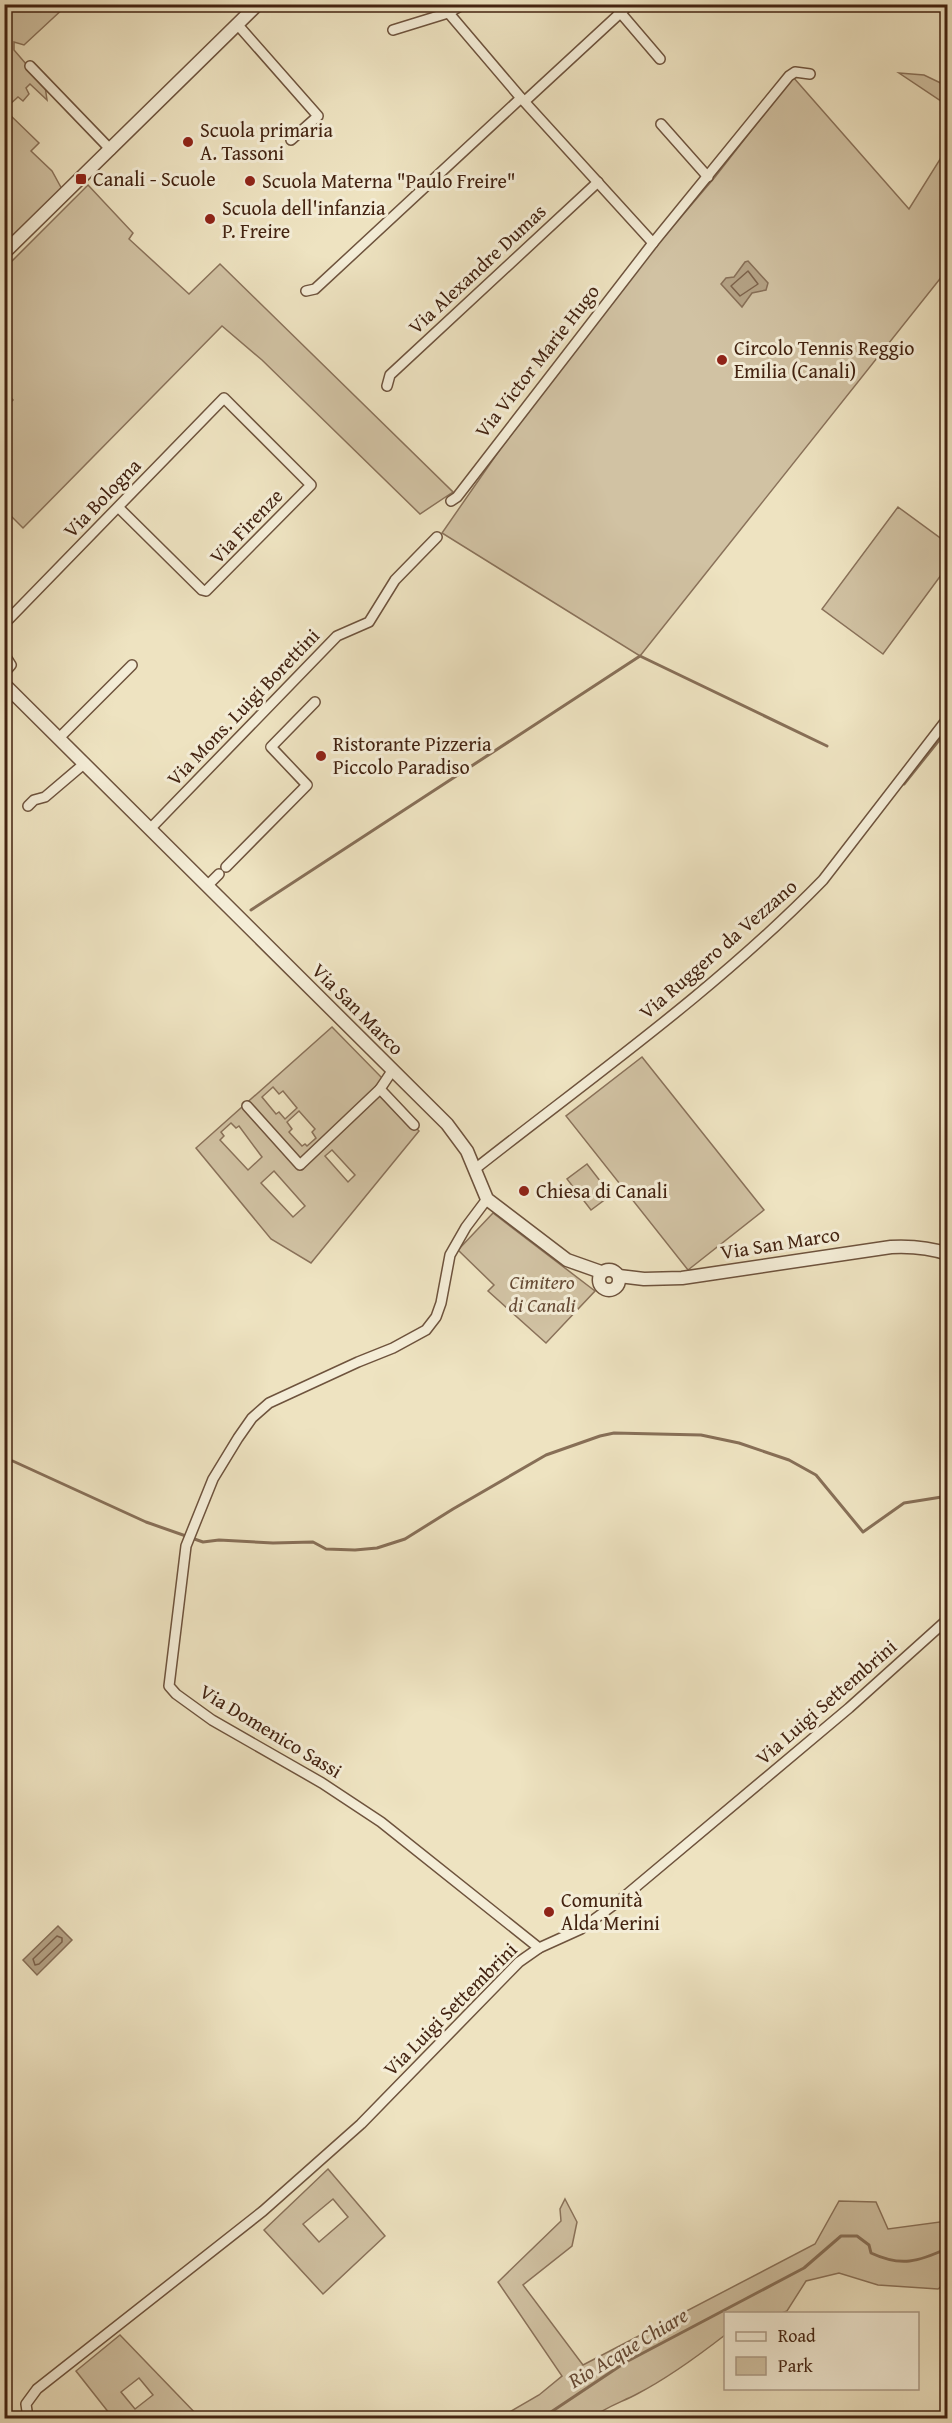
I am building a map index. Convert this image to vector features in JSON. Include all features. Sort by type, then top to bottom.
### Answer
[{"type":"street","points":[[441,4],[523,100],[653,243]]},
{"type":"street","points":[[393,30],[448,13],[465,4]]},
{"type":"street","points":[[612,4],[660,59]]},
{"type":"street","points":[[306,291],[315,289],[630,4]]},
{"type":"street","points":[[4,253],[111,150],[237,24],[251,7]]},
{"type":"street","points":[[237,24],[318,116],[291,140]]},
{"type":"street","points":[[30,66],[111,150]]},
{"type":"street","name":"Via Victor Marie Hugo","points":[[451,501],[457,497],[653,243],[792,73],[810,74]]},
{"type":"street","points":[[661,124],[708,177]]},
{"type":"street","name":"Via Alexandre Dumas","points":[[387,386],[390,375],[598,182]]},
{"type":"street","name":"Via Bologna","points":[[4,624],[224,398]]},
{"type":"street","name":"Via Firenze","points":[[118,507],[202,590],[206,591],[296,501],[311,485],[224,398]]},
{"type":"street","name":"Via Mons. Luigi Borettini","points":[[150,829],[337,636],[369,622],[395,580],[437,537]]},
{"type":"street","points":[[4,654],[11,665],[4,673]]},
{"type":"street","points":[[59,738],[132,664]]},
{"type":"street","name":"Via San Marco","points":[[4,684],[457,1134],[487,1199]]},
{"type":"street","points":[[226,867],[307,785],[271,747],[315,702]]},
{"type":"street","name":"Via Ruggero da Vezzano","points":[[475,1169],[659,1025],[746,952],[805,898],[823,880],[948,718]]},
{"type":"street","points":[[28,806],[34,800],[45,797],[85,763]]},
{"type":"street","points":[[207,886],[219,874]]},
{"type":"street","points":[[247,1106],[300,1165],[380,1089],[392,1071]]},
{"type":"street","points":[[380,1089],[414,1125]]},
{"type":"street","points":[[487,1199],[581,1273],[600,1278]]},
{"type":"street","name":"Via Domenico Sassi","points":[[487,1199],[466,1227],[450,1255],[441,1303],[436,1317],[426,1330],[393,1348],[269,1403],[252,1418],[238,1438],[213,1479],[186,1546],[169,1686],[176,1694],[212,1720],[341,1794],[381,1822],[539,1948]]},
{"type":"street","name":"Via San Marco","points":[[618,1281],[682,1278],[891,1247],[912,1246],[948,1254]]},
{"type":"street","name":"Via San Marco","points":[[611,1269],[618,1281],[613,1289],[606,1290],[600,1278],[611,1269]]},
{"type":"street","name":"Via Luigi Settembrini","points":[[28,2418],[26,2404],[37,2389],[263,2211],[361,2124],[511,1970],[539,1948],[581,1929],[619,1901],[849,1708],[948,1619]]},
{"type":"green space","points":[[5,5],[66,6],[24,45],[14,42],[14,50],[45,86],[47,100],[30,84],[26,88],[29,94],[23,101],[18,97],[8,106],[9,114],[39,143],[31,151],[52,171],[63,191],[5,245],[6,229],[4,227]]},
{"type":"green space","points":[[899,73],[924,75],[947,86],[947,105]]},
{"type":"green space","name":"Circolo Tennis Reggio Emilia (Canali)","points":[[793,77],[909,209],[947,148],[947,270],[640,656],[442,533],[501,448],[635,271],[715,177]]},
{"type":"green space","points":[[88,185],[133,233],[129,239],[189,294],[220,264],[453,492],[420,514],[262,360],[222,326],[23,528],[5,510],[5,408],[13,400],[5,391],[5,268]]},
{"type":"green space","points":[[898,507],[947,543],[947,567],[883,654],[822,609]]},
{"type":"green space","points":[[332,1027],[385,1081],[380,1089],[419,1131],[311,1263],[271,1239],[196,1148]],"holes":[[[273,1087],[279,1094],[283,1091],[297,1108],[285,1119],[279,1112],[276,1114],[262,1097]],[[299,1111],[315,1129],[312,1132],[316,1138],[307,1146],[305,1144],[302,1146],[289,1132],[292,1129],[287,1122]],[[231,1123],[236,1128],[239,1126],[262,1157],[248,1170],[220,1140],[224,1136],[221,1132]],[[332,1150],[355,1175],[348,1182],[325,1156]],[[274,1171],[305,1206],[293,1217],[261,1183]]]},
{"type":"green space","points":[[642,1057],[764,1210],[688,1270],[566,1116]]},
{"type":"green space","points":[[587,1164],[611,1195],[591,1210],[567,1179]]},
{"type":"green space","name":"Cimitero di Canali","points":[[493,1213],[595,1291],[546,1343],[488,1291],[494,1285],[458,1250]]},
{"type":"green space","points":[[328,2169],[385,2236],[323,2294],[264,2230]],"holes":[[[333,2199],[348,2217],[319,2242],[303,2224]]]},
{"type":"green space","points":[[565,2199],[577,2222],[572,2246],[523,2285],[583,2365],[815,2244],[839,2201],[876,2202],[888,2229],[947,2221],[947,2282],[938,2289],[878,2285],[839,2273],[806,2281],[784,2312],[724,2312],[724,2336],[660,2381],[592,2418],[499,2418],[539,2395],[562,2376],[498,2282],[561,2221],[560,2209]]},
{"type":"green space","points":[[120,2335],[200,2418],[113,2418],[76,2371]],"holes":[[[139,2378],[153,2395],[135,2409],[121,2392]]]},
{"type":"water","points":[[748,261],[768,283],[766,290],[752,293],[742,307],[721,284],[726,278],[734,277]]},
{"type":"water","points":[[58,1926],[72,1940],[37,1975],[23,1960]]},
{"type":"waterway","points":[[251,910],[640,656],[827,746]]},
{"type":"waterway","points":[[904,784],[948,729]]},
{"type":"waterway","points":[[4,1457],[146,1522],[203,1542],[219,1540],[273,1543],[313,1542],[326,1549],[377,1548],[405,1539],[546,1455],[614,1433],[701,1435],[739,1443],[789,1460],[816,1475],[863,1532],[904,1503],[948,1496]]},
{"type":"waterway","name":"Rio Acque Chiare","points":[[542,2418],[626,2362],[804,2268],[841,2236],[857,2236],[869,2245],[871,2253],[891,2260],[909,2261],[928,2257],[948,2248]]},
{"type":"place","name":"Scuola primaria A. Tassoni","points":[[188,142]]},
{"type":"place","name":"Canali - Scuole","points":[[81,179]]},
{"type":"place","name":"Scuola Materna \"Paulo Freire\"","points":[[250,181]]},
{"type":"place","name":"Scuola dell'infanzia P. Freire","points":[[210,219]]},
{"type":"place","name":"Circolo Tennis Reggio Emilia (Canali)","points":[[722,360]]},
{"type":"place","name":"Ristorante Pizzeria Piccolo Paradiso","points":[[321,756]]},
{"type":"place","name":"Chiesa di Canali","points":[[524,1191]]},
{"type":"place","name":"Comunità Alda Merini","points":[[549,1912]]}]
